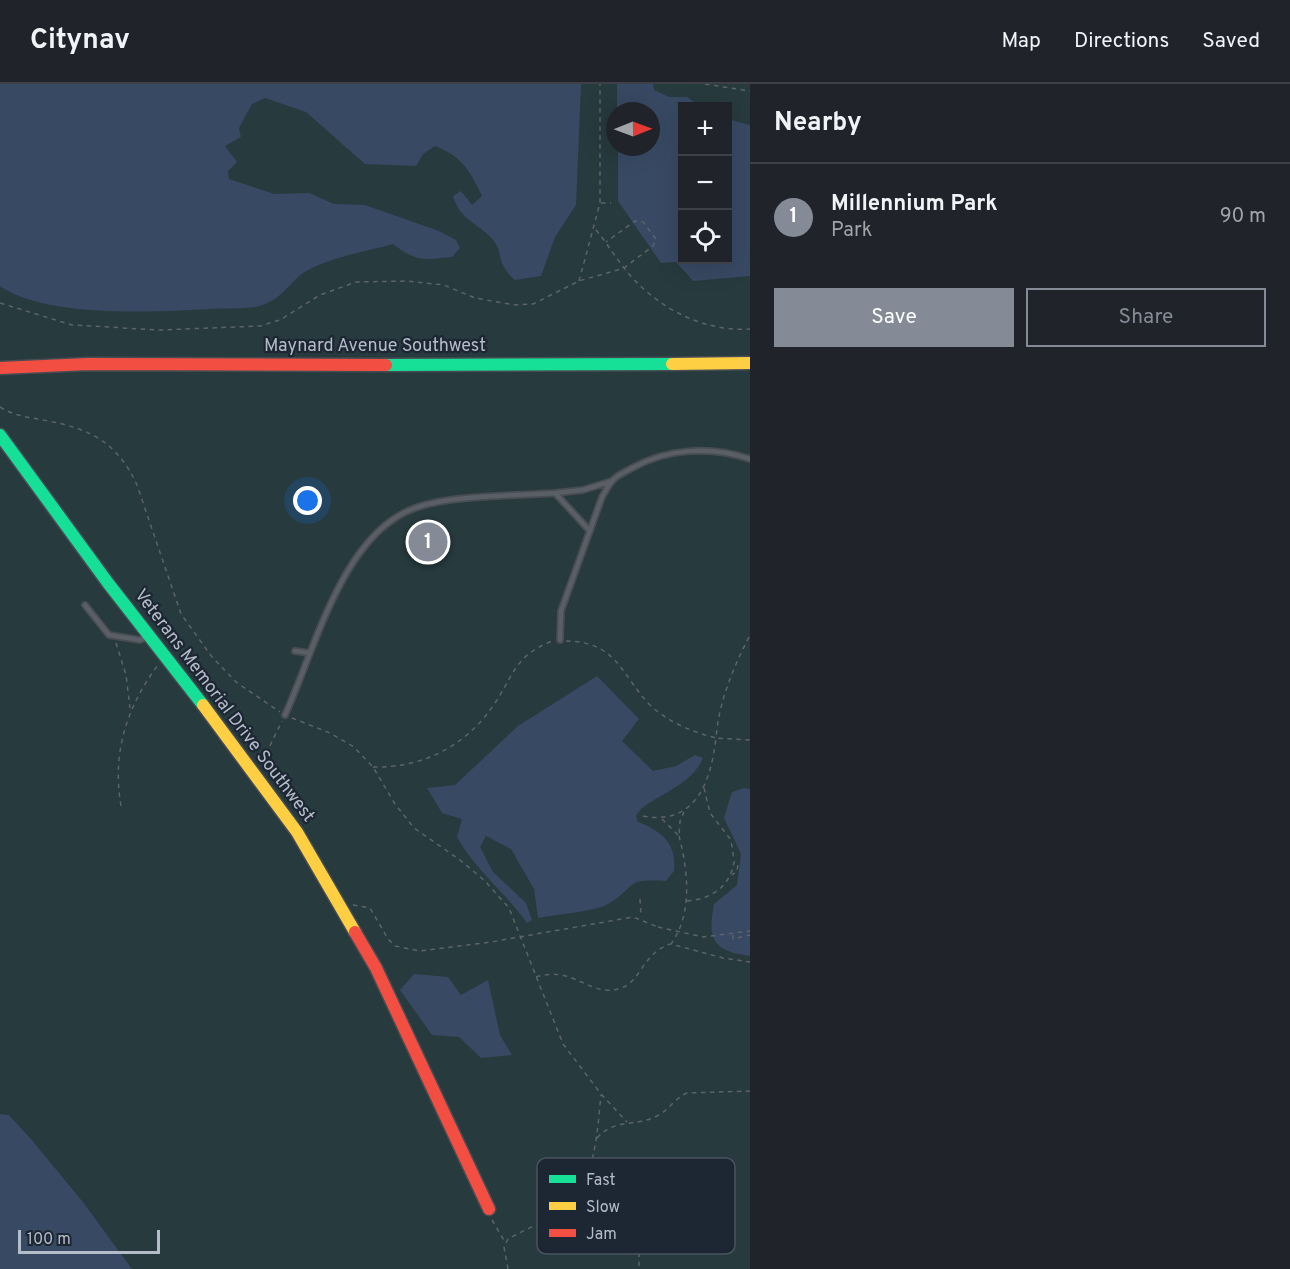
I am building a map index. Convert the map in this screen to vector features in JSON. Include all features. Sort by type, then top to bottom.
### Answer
[{"type":"street","name":"Maynard Avenue Southwest","points":[[0,368],[88,363],[459,365],[750,363]]},
{"type":"street","name":"Veterans Memorial Drive Southwest","points":[[0,435],[95,566],[255,771],[297,832],[376,968],[489,1209]]},
{"type":"lane","points":[[285,715],[310,653],[353,560],[369,537],[394,518],[428,505],[583,490],[612,481],[640,464],[666,455],[692,450],[720,451],[750,459]]},
{"type":"lane","points":[[560,640],[561,610],[590,531],[612,481]]},
{"type":"lane","points":[[555,493],[590,531]]},
{"type":"lane","points":[[85,605],[109,635],[140,640],[151,635]]},
{"type":"lane","points":[[295,651],[310,653]]},
{"type":"path","points":[[579,281],[595,229],[600,203],[600,84]]},
{"type":"path","points":[[705,84],[750,91]]},
{"type":"path","points":[[600,203],[611,202]]},
{"type":"path","points":[[0,303],[72,326],[160,330],[260,326],[280,320],[320,295],[356,282],[407,281],[444,285],[475,298],[516,305],[533,304],[579,281],[624,268],[653,246],[656,238],[643,222],[634,221],[606,242]]},
{"type":"path","points":[[595,229],[624,268],[662,303],[702,324],[750,329]]},
{"type":"path","points":[[0,407],[17,417],[50,421],[82,430],[111,445],[130,470],[137,485],[182,614],[212,657],[236,682],[285,715],[342,739],[373,767],[395,804],[414,828],[485,881],[509,908],[563,1044],[601,1094],[627,1122]]},
{"type":"path","points":[[671,944],[686,901],[687,877],[679,836],[680,821],[685,809],[704,788],[713,761],[718,716],[728,681],[750,635]]},
{"type":"path","points":[[114,637],[126,675],[130,709],[119,765],[118,784],[122,806]]},
{"type":"path","points":[[373,767],[413,763],[447,751],[480,725],[499,698],[509,675],[529,652],[560,640],[578,641],[597,646],[609,653],[652,706],[676,724],[716,738],[750,740]]},
{"type":"path","points":[[130,709],[166,655]]},
{"type":"path","points":[[255,771],[264,759],[285,715]]},
{"type":"path","points":[[686,901],[716,893],[732,875],[734,862],[731,840],[710,813],[704,788]]},
{"type":"path","points":[[643,816],[662,818],[685,809]]},
{"type":"path","points":[[662,818],[679,836]]},
{"type":"path","points":[[640,899],[641,918]]},
{"type":"path","points":[[340,905],[370,908],[388,939],[395,946],[409,950],[451,948],[630,917],[641,918],[658,927],[704,937],[750,931]]},
{"type":"path","points":[[733,935],[733,939],[750,935]]},
{"type":"path","points":[[536,977],[557,973],[570,975],[599,989],[615,990],[633,980],[653,952],[671,944],[723,958],[750,962]]},
{"type":"path","points":[[596,1138],[609,1127],[657,1116],[678,1097],[687,1093],[750,1091]]},
{"type":"path","points":[[590,1158],[596,1138],[601,1094]]},
{"type":"path","points":[[489,1209],[496,1229],[505,1243],[508,1269]]},
{"type":"path","points":[[505,1243],[537,1224]]},
{"type":"green space","points":[[0,84],[750,84],[750,1269],[132,1269],[83,1202],[9,1115],[0,1114]]},
{"type":"water","points":[[0,84],[581,84],[576,205],[555,237],[541,276],[515,280],[502,263],[493,240],[465,216],[456,204],[453,196],[461,191],[472,205],[482,196],[469,172],[459,160],[435,146],[423,154],[416,166],[365,164],[306,112],[265,98],[252,104],[239,128],[241,137],[225,146],[237,162],[228,171],[229,179],[274,194],[309,193],[334,204],[365,205],[439,231],[456,240],[460,248],[452,257],[427,259],[414,257],[393,244],[340,258],[303,273],[273,300],[255,307],[101,311],[44,304],[0,286]]},
{"type":"water","points":[[617,84],[653,84],[654,90],[669,97],[687,97],[694,102],[678,102],[678,264],[732,264],[732,120],[750,125],[750,276],[693,281],[676,262],[661,263],[618,201],[618,156],[660,156],[660,102],[617,102]]},
{"type":"water","points":[[597,676],[639,719],[622,741],[653,771],[676,766],[695,755],[703,758],[688,778],[648,803],[636,816],[638,822],[661,834],[666,840],[673,853],[674,871],[666,881],[637,882],[608,904],[585,911],[538,918],[534,889],[511,849],[486,836],[480,847],[493,872],[526,903],[532,920],[527,923],[464,849],[457,837],[462,819],[442,813],[427,788],[455,785],[518,726]]},
{"type":"water","points":[[744,788],[750,789],[750,956],[721,947],[716,942],[711,927],[714,904],[737,885],[741,854],[724,818],[732,792]]},
{"type":"water","points":[[414,974],[448,977],[461,995],[488,980],[500,1035],[512,1055],[481,1058],[459,1037],[432,1035],[400,990]]},
{"type":"water","points":[[0,1114],[9,1115],[31,1139],[83,1202],[132,1269],[0,1269]]},
{"type":"traffic: fast","points":[[386,365],[672,364]]},
{"type":"traffic: fast","points":[[0,435],[108,583],[203,705]]},
{"type":"traffic: slow","points":[[672,364],[750,363]]},
{"type":"traffic: slow","points":[[203,705],[297,832],[355,932]]},
{"type":"traffic: jam","points":[[0,368],[88,364],[386,365]]},
{"type":"traffic: jam","points":[[355,932],[376,968],[489,1209]]},
{"type":"place","name":"Millennium Park","points":[[428,542]]}]
